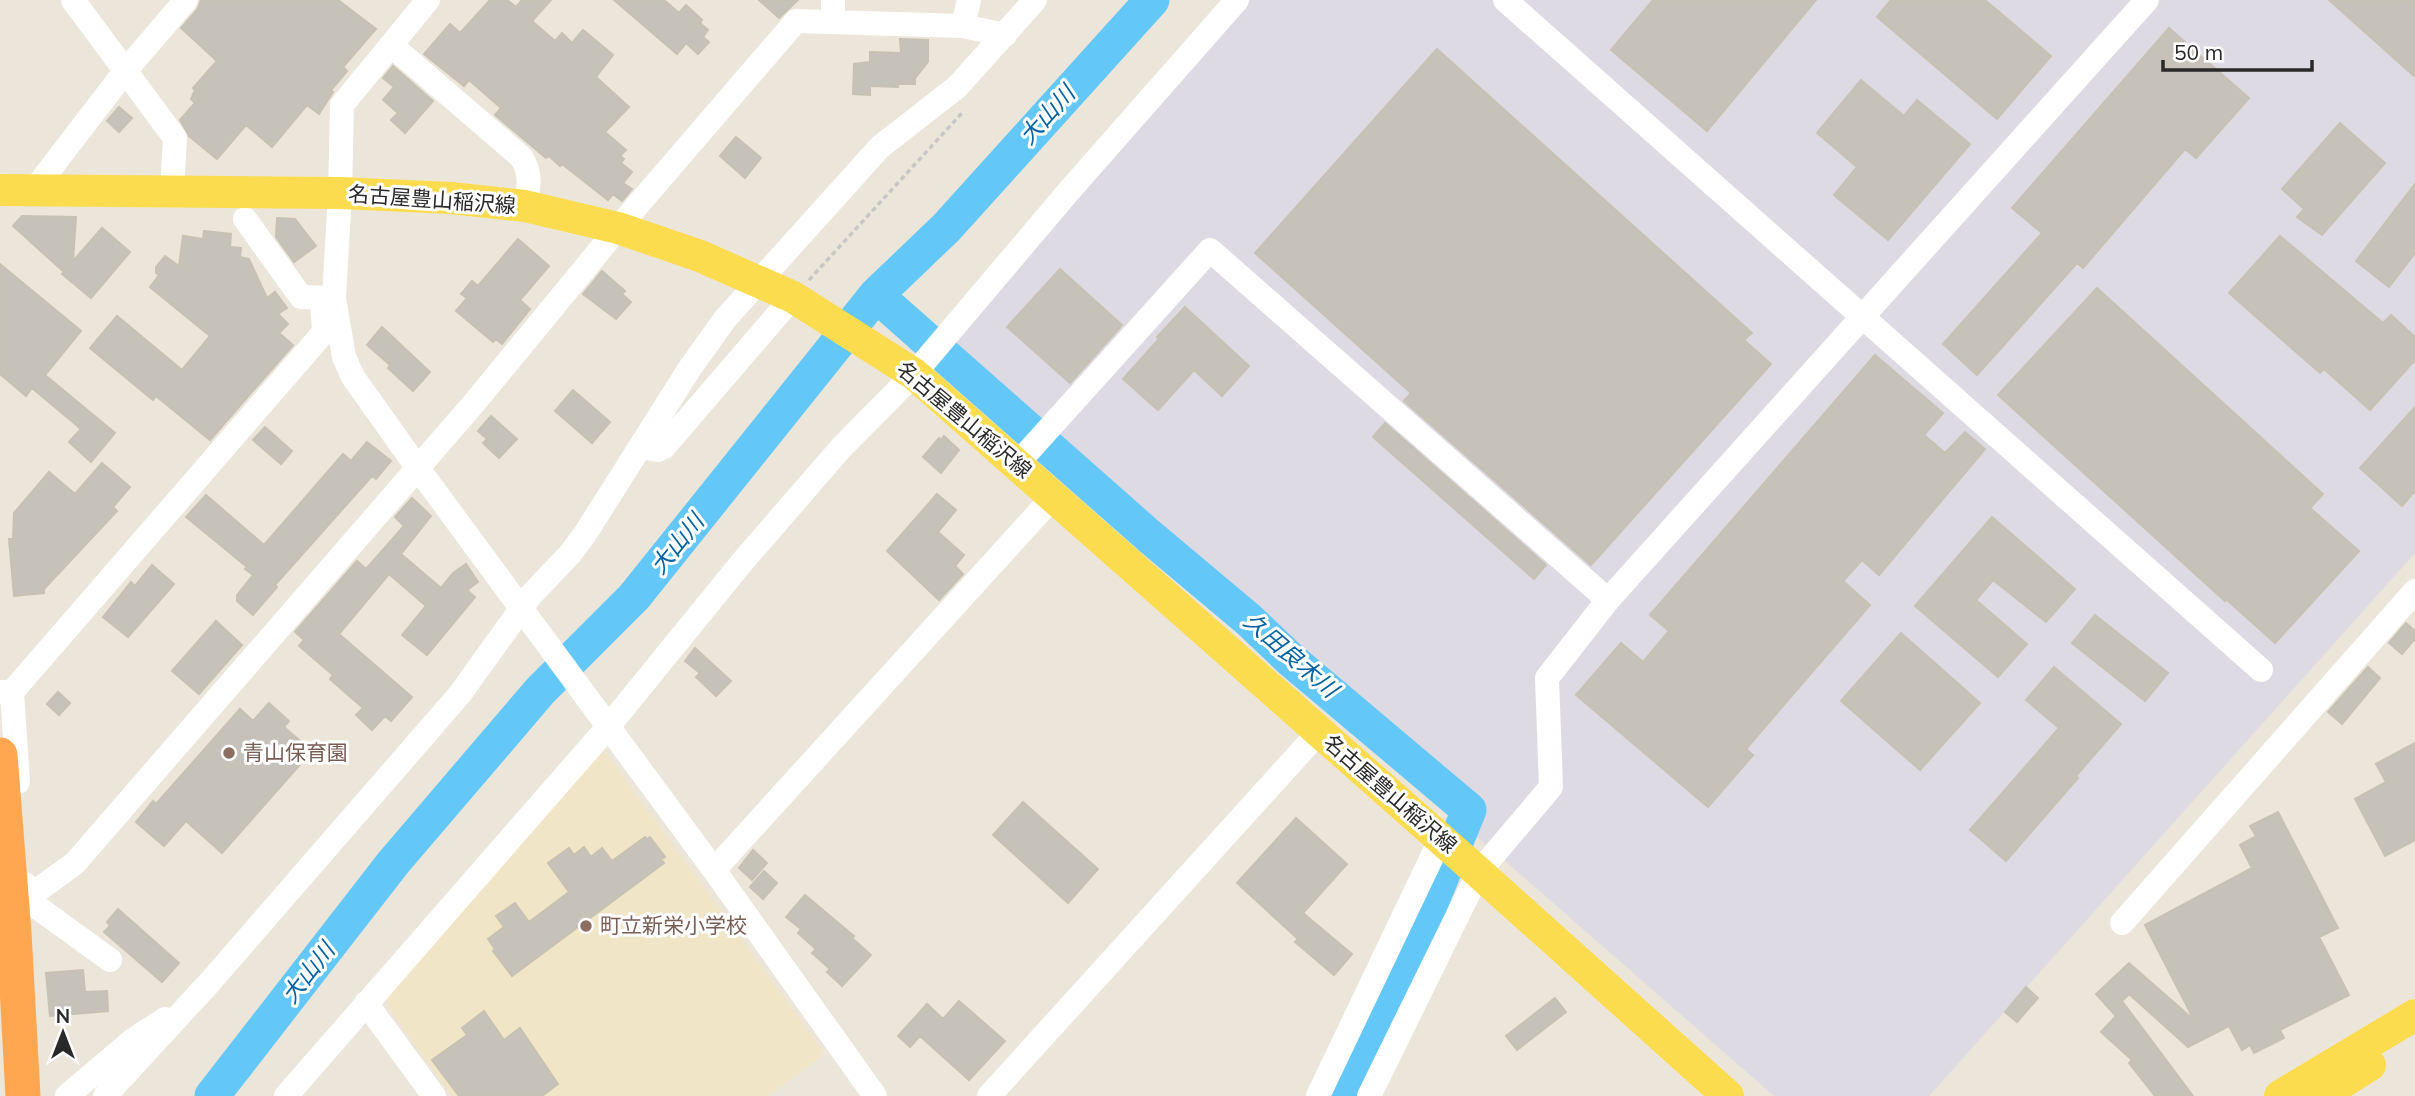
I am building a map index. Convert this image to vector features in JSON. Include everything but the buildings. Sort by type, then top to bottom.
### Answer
[{"type":"highway","points":[[0,755],[23,1096]]},
{"type":"highway","points":[[13,890],[15,1096]]},
{"type":"main road","name":"名古屋豊山稲沢線","points":[[0,190],[341,193],[451,198],[525,206],[618,228],[700,256],[796,299],[911,363],[1021,459],[1054,496],[1728,1096]]},
{"type":"main road","points":[[2280,1096],[2415,1015]]},
{"type":"main road","points":[[2321,1096],[2415,1036]]},
{"type":"street","points":[[74,0],[175,138],[172,191]]},
{"type":"street","points":[[34,190],[126,70],[186,0]]},
{"type":"street","points":[[13,890],[6,692],[324,332],[341,193],[342,105],[428,0]]},
{"type":"street","points":[[963,26],[969,0]]},
{"type":"street","points":[[105,1096],[193,1001],[460,694],[578,544],[697,358],[725,319],[880,147],[957,87],[1035,0]]},
{"type":"street","points":[[286,1096],[608,726],[911,363],[947,335],[1237,0]]},
{"type":"street","points":[[1505,0],[2262,670]]},
{"type":"street","points":[[1369,1096],[1478,871],[1552,787],[1547,678],[1608,600],[2147,0]]},
{"type":"street","points":[[13,890],[75,863],[475,402],[618,228],[796,21],[833,11],[963,26],[1005,35]]},
{"type":"street","points":[[391,45],[521,157],[526,165],[529,184],[525,206]]},
{"type":"street","points":[[245,219],[301,297],[328,298]]},
{"type":"street","points":[[1021,459],[1210,250],[1608,600]]},
{"type":"street","points":[[328,298],[353,377],[714,870],[875,1096]]},
{"type":"street","points":[[643,442],[647,448],[653,450],[664,447],[796,299]]},
{"type":"street","points":[[714,870],[1054,496]]},
{"type":"street","points":[[2122,923],[2415,591]]},
{"type":"street","points":[[989,1096],[1319,732]]},
{"type":"street","points":[[1318,1096],[1441,839]]},
{"type":"street","points":[[13,890],[110,960]]},
{"type":"street","points":[[67,1096],[133,1040],[193,1001]]},
{"type":"street","points":[[366,1003],[434,1096]]},
{"type":"path","points":[[796,299],[967,107]]},
{"type":"shaded area","points":[[1246,0],[2415,0],[2415,553],[1929,1096],[1774,1096],[932,360]]},
{"type":"shaded area","name":"町立新栄小学校","points":[[600,745],[822,1050],[821,1057],[768,1096],[452,1096],[392,1013],[384,991]]},
{"type":"waterway","name":"大山川","points":[[212,1096],[393,863],[540,691],[634,597],[876,295],[946,228],[1152,0]]},
{"type":"waterway","name":"久田良木川","points":[[876,295],[1149,536],[1249,620],[1290,659],[1469,810],[1429,908],[1341,1096]]},
{"type":"place","name":"青山保育園","points":[[229,753]]},
{"type":"place","name":"町立新栄小学校","points":[[586,926]]}]
